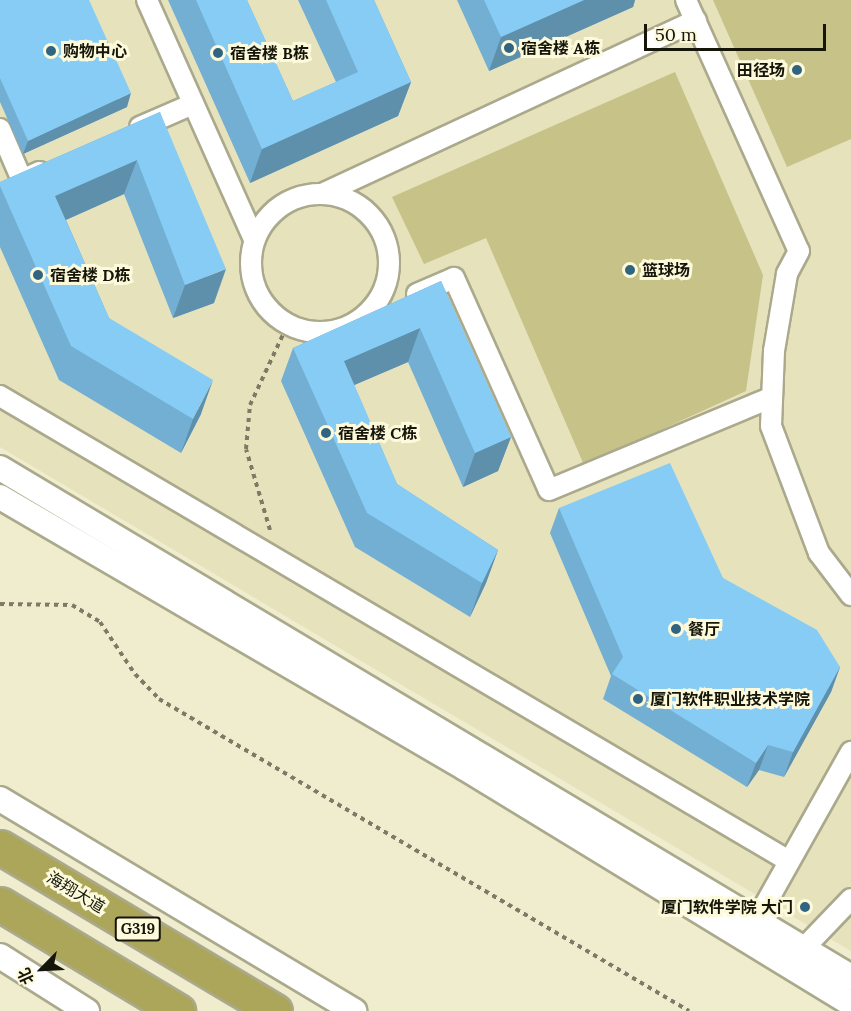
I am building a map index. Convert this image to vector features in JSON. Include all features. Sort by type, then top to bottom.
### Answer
[{"type":"highway","name":"海翔大道","points":[[0,847],[275,1011]]},
{"type":"highway","points":[[0,904],[178,1011]]},
{"type":"street","points":[[147,0],[255,239]]},
{"type":"street","points":[[686,0],[799,251],[787,274],[770,398],[771,426],[819,553],[851,595]]},
{"type":"street","points":[[324,193],[696,20]]},
{"type":"street","points":[[118,137],[193,104]]},
{"type":"street","points":[[0,129],[22,180],[54,165]]},
{"type":"street","points":[[366,316],[381,297],[389,275],[389,251],[381,228],[366,210],[345,198],[324,193],[302,195],[281,204],[265,219],[255,239],[250,261],[254,283],[263,303],[288,324],[323,333],[346,328],[366,316],[454,278],[549,490],[770,398]]},
{"type":"street","points":[[0,396],[787,860]]},
{"type":"street","points":[[0,468],[851,977]]},
{"type":"street","points":[[0,497],[465,768],[851,1004]]},
{"type":"street","points":[[756,921],[787,860],[851,752]]},
{"type":"street","points":[[0,799],[354,1011]]},
{"type":"street","points":[[804,948],[851,899]]},
{"type":"street","points":[[0,956],[87,1011]]},
{"type":"path","points":[[275,558],[246,449],[250,405],[288,324]]},
{"type":"path","points":[[0,604],[72,605],[100,622],[135,674],[159,699],[689,1011]]},
{"type":"shaded area","name":"厦门软件职业技术学院","points":[[0,0],[851,0],[851,951],[0,447]]},
{"type":"shaded area","name":"田径场","points":[[713,0],[851,0],[851,139],[787,167]]},
{"type":"shaded area","name":"篮球场","points":[[675,72],[763,275],[746,391],[584,465],[486,238],[424,264],[392,197]]},
{"type":"building","name":"购物中心","points":[[0,0],[89,0],[131,93],[28,141],[0,78]]},
{"type":"building","points":[[196,0],[247,0],[293,101],[358,72],[326,0],[374,0],[411,82],[262,149]]},
{"type":"building","points":[[484,0],[584,0],[501,37]]},
{"type":"building","points":[[160,112],[226,269],[185,285],[137,160],[55,196],[109,318],[213,380],[193,419],[71,346],[0,186],[0,182]]},
{"type":"building","points":[[441,281],[511,437],[475,453],[420,328],[344,361],[397,484],[498,550],[482,583],[367,513],[293,348]]},
{"type":"building","name":"餐厅","points":[[670,463],[723,578],[817,630],[840,667],[793,752],[768,745],[756,763],[612,674],[623,657],[559,508]]},
{"type":"place","name":"宿舍楼 A栋","points":[[509,48]]},
{"type":"place","name":"购物中心","points":[[51,51]]},
{"type":"place","name":"宿舍楼 B栋","points":[[218,53]]},
{"type":"place","name":"田径场","points":[[797,70]]},
{"type":"place","name":"篮球场","points":[[630,270]]},
{"type":"place","name":"宿舍楼 D栋","points":[[38,275]]},
{"type":"place","name":"宿舍楼 C栋","points":[[326,433]]},
{"type":"place","name":"餐厅","points":[[676,629]]},
{"type":"place","name":"厦门软件职业技术学院","points":[[638,699]]},
{"type":"place","name":"厦门软件学院 大门","points":[[805,907]]}]
